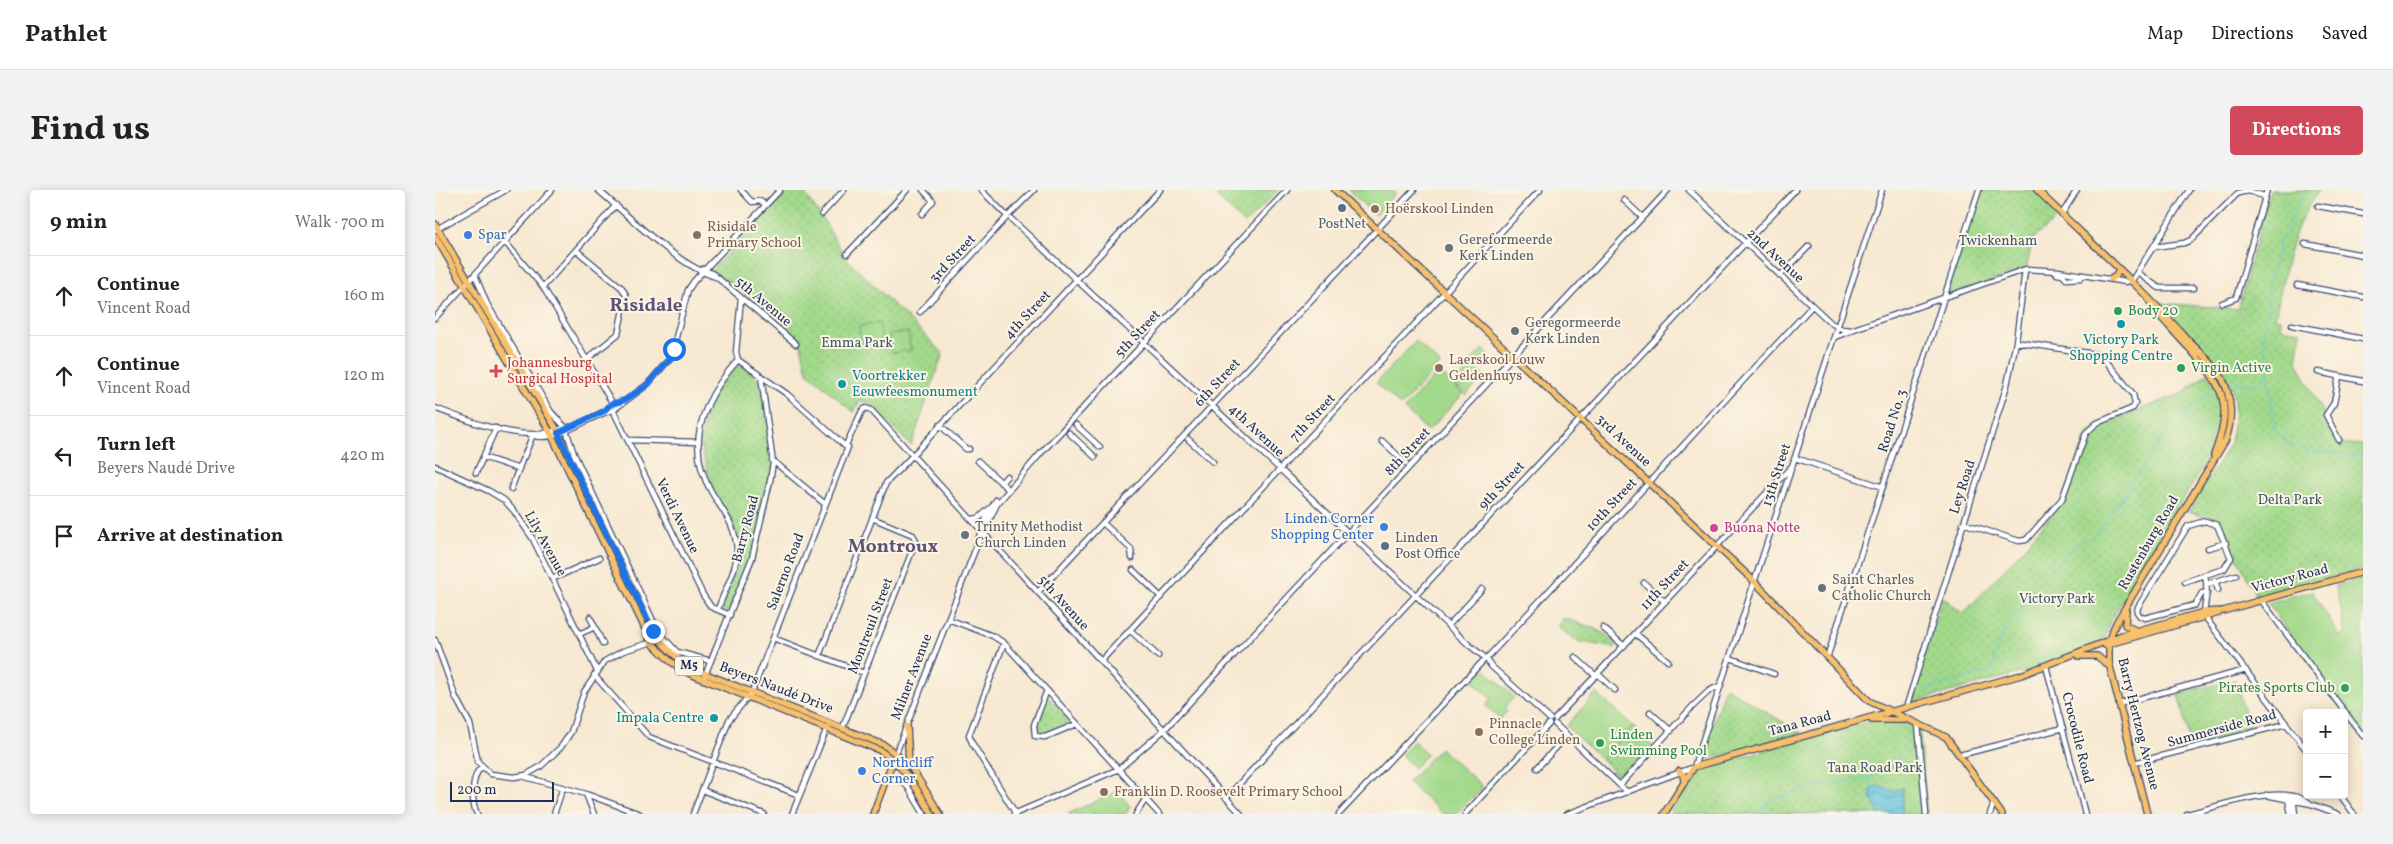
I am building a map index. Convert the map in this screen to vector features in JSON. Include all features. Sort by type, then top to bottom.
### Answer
[{"type":"main road","name":"3rd Avenue","points":[[1335,190],[1755,582],[1869,701],[1918,725],[1944,735],[2002,814]]},
{"type":"main road","name":"Rustenburg Road","points":[[2037,190],[2147,298],[2154,310],[2220,381],[2224,392],[2224,429],[2213,459],[2128,604],[2109,642]]},
{"type":"main road","name":"Beyers Naudé Drive","points":[[436,227],[551,434],[652,643],[677,666],[828,725],[872,746],[894,760],[903,769],[932,814]]},
{"type":"main road","name":"Beyers Naudé Drive","points":[[435,236],[558,432],[659,640],[678,659],[705,677]]},
{"type":"main road","points":[[2111,279],[2116,276],[2119,270]]},
{"type":"main road","name":"Victory Road","points":[[2109,642],[2141,630],[2221,612],[2363,572]]},
{"type":"main road","points":[[2128,604],[2124,618],[2125,625],[2132,630],[2141,630]]},
{"type":"main road","points":[[2109,642],[2207,615]]},
{"type":"main road","name":"Tana Road","points":[[2045,667],[2109,642]]},
{"type":"main road","name":"Tana Road","points":[[1694,767],[2045,667],[2079,656],[2109,642]]},
{"type":"main road","name":"Barry Hertzog Avenue","points":[[2109,642],[2109,667],[2147,814]]},
{"type":"main road","points":[[2079,656],[2097,656],[2109,667]]},
{"type":"main road","points":[[1869,701],[1871,709],[1866,719],[1907,719]]},
{"type":"main road","points":[[1906,708],[1903,713],[1907,719]]},
{"type":"main road","name":"Beyers Naudé Drive","points":[[828,725],[843,727],[878,741],[896,753],[909,764],[940,814]]},
{"type":"main road","points":[[907,726],[909,764]]},
{"type":"main road","name":"Milner Avenue","points":[[873,814],[896,753]]},
{"type":"main road","points":[[1664,814],[1694,767]]},
{"type":"main road","points":[[890,771],[903,769]]},
{"type":"main road","points":[[1679,771],[1683,775],[1684,781]]},
{"type":"street","points":[[436,227],[505,190]]},
{"type":"street","points":[[435,318],[552,190]]},
{"type":"street","points":[[598,190],[679,257],[703,271]]},
{"type":"street","points":[[741,190],[753,202],[760,201],[766,205]]},
{"type":"street","points":[[435,408],[473,422],[542,437],[567,428],[625,400],[652,382],[671,357],[688,290],[703,271],[780,190]]},
{"type":"street","points":[[822,214],[844,190]]},
{"type":"street","points":[[847,254],[907,190]]},
{"type":"street","points":[[922,214],[933,201],[923,190]]},
{"type":"street","name":"4th Avenue","points":[[981,190],[1627,792]]},
{"type":"street","points":[[1010,216],[1034,190]]},
{"type":"street","name":"4th Street","points":[[819,656],[889,477],[913,455],[1160,190]]},
{"type":"street","name":"5th Street","points":[[982,531],[991,508],[1006,491],[1287,190]]},
{"type":"street","name":"6th Street","points":[[1038,592],[1414,190]]},
{"type":"street","name":"7th Street","points":[[1101,661],[1540,190]]},
{"type":"street","name":"8th Street","points":[[1015,814],[1119,769],[1164,730],[1667,190]]},
{"type":"street","name":"2nd Avenue","points":[[1689,190],[1813,306],[1838,327],[1851,330]]},
{"type":"street","name":"9th Street","points":[[1226,798],[1795,190]]},
{"type":"street","name":"13th Street","points":[[1694,767],[1882,190]]},
{"type":"street","name":"Road No. 3","points":[[1827,658],[1979,190]]},
{"type":"street","points":[[2061,214],[2077,190]]},
{"type":"street","points":[[2129,282],[2154,247],[2189,190]]},
{"type":"street","points":[[2222,303],[2236,298],[2267,190]]},
{"type":"street","points":[[2154,247],[2189,242],[2238,193],[2248,191],[2264,196]]},
{"type":"street","points":[[1624,200],[1643,217]]},
{"type":"street","points":[[543,287],[616,205]]},
{"type":"street","points":[[2318,206],[2363,214]]},
{"type":"street","name":"3rd Street","points":[[920,312],[1010,216]]},
{"type":"street","name":"Verdi Avenue","points":[[505,242],[543,287],[608,398],[703,596],[709,605],[730,615]]},
{"type":"street","points":[[2305,244],[2363,255]]},
{"type":"street","points":[[1780,276],[1809,246]]},
{"type":"street","points":[[576,250],[622,288],[626,295],[618,334],[586,360]]},
{"type":"street","points":[[1835,337],[2025,270],[2048,271],[2129,282]]},
{"type":"street","name":"Ley Road","points":[[1906,708],[2007,385],[2016,342],[2025,270]]},
{"type":"street","name":"5th Avenue","points":[[703,271],[716,277],[796,344]]},
{"type":"street","points":[[2137,272],[2159,288],[2194,288]]},
{"type":"street","points":[[2065,274],[2066,279],[2079,277],[2129,282]]},
{"type":"street","name":"Beyers Naudé Drive","points":[[475,275],[487,304],[551,412],[567,428],[574,454],[661,635],[677,652],[711,661]]},
{"type":"street","points":[[2297,285],[2363,297]]},
{"type":"street","points":[[741,298],[736,352],[738,360],[787,394],[847,445]]},
{"type":"street","name":"10th Street","points":[[1339,814],[1813,306]]},
{"type":"street","points":[[2292,325],[2363,340]]},
{"type":"street","points":[[1963,523],[2019,541],[2026,540],[2061,499],[2086,433],[2097,423],[2133,408],[2135,404],[2133,394],[2101,355],[2016,342]]},
{"type":"street","points":[[718,609],[735,563],[737,550],[730,519],[711,491],[705,478],[699,442],[703,416],[709,398],[738,360]]},
{"type":"street","points":[[2318,372],[2363,381]]},
{"type":"street","name":"Barry Road","points":[[705,677],[757,544],[770,481],[772,460],[761,376]]},
{"type":"street","points":[[2339,376],[2334,403],[2326,416],[2339,440]]},
{"type":"street","name":"5th Avenue","points":[[868,408],[1241,814]]},
{"type":"street","name":"Salerno Road","points":[[693,814],[729,720],[750,694],[847,445],[862,411],[868,408]]},
{"type":"street","points":[[940,425],[966,449],[969,449]]},
{"type":"street","points":[[1076,425],[1100,447]]},
{"type":"street","points":[[476,473],[496,428]]},
{"type":"street","points":[[1069,433],[1095,457]]},
{"type":"street","points":[[511,489],[532,434]]},
{"type":"street","points":[[1189,439],[1213,462]]},
{"type":"street","points":[[629,440],[699,442]]},
{"type":"street","points":[[1382,441],[1406,462]]},
{"type":"street","points":[[483,456],[519,469]]},
{"type":"street","points":[[1795,458],[1883,487]]},
{"type":"street","points":[[772,460],[825,504]]},
{"type":"street","points":[[978,461],[1001,483],[1006,491]]},
{"type":"street","name":"Lily Avenue","points":[[435,466],[483,488],[507,503],[533,539],[579,634],[595,673],[647,736],[799,795]]},
{"type":"street","name":"11th Street","points":[[1465,814],[1636,634],[1791,466]]},
{"type":"street","points":[[1001,483],[1007,476]]},
{"type":"street","name":"5th Street","points":[[982,531],[1006,491]]},
{"type":"street","points":[[972,519],[979,518],[991,508]]},
{"type":"street","name":"Montreuil Street","points":[[843,727],[916,539],[913,534],[872,518]]},
{"type":"street","points":[[2185,582],[2224,569],[2231,562],[2226,543],[2217,525],[2209,522],[2199,522],[2188,526],[2138,607],[2137,612],[2145,618],[2195,605],[2201,593],[2207,594]]},
{"type":"street","points":[[1103,523],[1131,549],[1132,558]]},
{"type":"street","name":"Milner Avenue","points":[[896,753],[982,531]]},
{"type":"street","points":[[2208,548],[2226,543]]},
{"type":"street","points":[[552,579],[599,558]]},
{"type":"street","points":[[1133,570],[1161,597]]},
{"type":"street","points":[[2205,575],[2207,584],[2207,615],[2212,624],[2303,746]]},
{"type":"street","points":[[2207,584],[2236,575]]},
{"type":"street","points":[[2215,581],[2218,590]]},
{"type":"street","points":[[1644,583],[1665,602]]},
{"type":"street","points":[[1449,626],[1482,589]]},
{"type":"street","points":[[2261,600],[2363,736]]},
{"type":"street","points":[[590,617],[603,644]]},
{"type":"street","points":[[948,619],[993,636],[1004,643],[1159,814]]},
{"type":"street","points":[[579,634],[595,627]]},
{"type":"street","points":[[1603,628],[1624,646]]},
{"type":"street","points":[[1130,630],[1158,656]]},
{"type":"street","points":[[1636,634],[1668,661]]},
{"type":"street","points":[[773,638],[864,674]]},
{"type":"street","points":[[435,640],[456,698],[470,724],[474,751],[481,767],[495,775],[522,776],[587,794],[640,814]]},
{"type":"street","points":[[522,776],[552,757],[567,739],[583,696],[595,673],[613,655],[659,640]]},
{"type":"street","points":[[1004,643],[969,735],[1015,814]]},
{"type":"street","points":[[1575,657],[1615,690]]},
{"type":"street","points":[[1730,658],[1774,674]]},
{"type":"street","name":"Crocodile Road","points":[[2045,667],[2085,814]]},
{"type":"street","points":[[2119,704],[2246,670]]},
{"type":"street","points":[[1620,785],[1709,690],[1721,685]]},
{"type":"street","points":[[1047,690],[1034,724],[1035,736],[1045,738],[1077,724]]},
{"type":"street","points":[[1650,712],[1671,731]]},
{"type":"street","name":"Summerside Road","points":[[2134,763],[2286,724]]},
{"type":"street","points":[[792,814],[828,725]]},
{"type":"street","points":[[1918,725],[1927,814]]},
{"type":"street","points":[[1960,755],[2063,728]]},
{"type":"street","points":[[1537,768],[1567,736]]},
{"type":"street","points":[[477,814],[472,800],[477,775],[481,767]]},
{"type":"street","name":"Tana Road","points":[[1567,814],[1694,767]]},
{"type":"street","points":[[897,777],[906,785],[925,814]]},
{"type":"street","points":[[554,814],[563,788]]},
{"type":"street","points":[[702,790],[764,814]]},
{"type":"street","points":[[587,794],[594,814]]},
{"type":"street","points":[[2187,814],[2274,794],[2338,814]]},
{"type":"street","points":[[2290,798],[2311,804]]},
{"type":"street","points":[[2290,798],[2293,813]]},
{"type":"street","points":[[2343,799],[2353,813]]},
{"type":"street","points":[[1136,814],[1145,800]]},
{"type":"street","points":[[1990,814],[1994,802]]},
{"type":"street","points":[[2293,813],[2303,803]]},
{"type":"green space","name":"Emma Park","points":[[788,190],[802,190],[824,221],[845,257],[943,353],[911,446],[869,402],[860,401],[853,412],[807,372],[800,340],[729,281],[710,272]]},
{"type":"green space","points":[[1222,190],[1278,190],[1245,224],[1216,196]]},
{"type":"green space","name":"Hoërskool Linden","points":[[1348,190],[1393,190],[1396,193],[1375,215]]},
{"type":"green space","name":"Twickenham","points":[[1979,190],[2037,190],[2062,214],[2033,239],[2026,269],[1945,297]]},
{"type":"green space","name":"Delta Park","points":[[2271,190],[2320,190],[2301,220],[2295,235],[2285,267],[2275,318],[2281,319],[2281,328],[2301,331],[2297,362],[2338,443],[2363,445],[2363,471],[2361,471],[2363,476],[2363,569],[2257,597],[2220,524],[2189,511],[2230,443],[2235,413],[2233,391],[2223,371],[2161,303],[2238,309]]},
{"type":"green space","points":[[879,323],[882,342],[862,345],[859,326]]},
{"type":"green space","points":[[908,332],[911,350],[892,353],[889,335]]},
{"type":"green space","points":[[1416,341],[1440,364],[1401,406],[1376,383]]},
{"type":"green space","points":[[1483,349],[1489,355],[1476,368],[1485,376],[1466,395],[1454,384],[1473,365],[1470,362]]},
{"type":"green space","points":[[738,363],[762,382],[775,466],[757,550],[731,614],[721,609],[742,552],[731,519],[713,492],[700,443],[709,399]]},
{"type":"green space","points":[[1439,371],[1463,394],[1428,431],[1404,409]]},
{"type":"green space","name":"Victory Park","points":[[2207,373],[2221,398],[2223,419],[2219,439],[2109,623],[2103,644],[2049,665],[1913,702],[1911,695],[1943,597],[1963,614],[2025,547],[2063,501],[2087,434],[2097,426],[2183,393]]},
{"type":"green space","name":"Pirates Sports Club","points":[[2363,578],[2363,738],[2348,717],[2348,709],[2343,709],[2268,603],[2312,591],[2340,637],[2346,633],[2336,586]]},
{"type":"green space","points":[[1564,618],[1600,631],[1612,640],[1616,645],[1615,648],[1577,641],[1557,626]]},
{"type":"green space","points":[[1484,669],[1514,697],[1504,708],[1507,712],[1500,719],[1486,706],[1491,698],[1472,681]]},
{"type":"green space","points":[[2235,680],[2251,733],[2191,747],[2178,694]]},
{"type":"green space","points":[[1725,687],[1801,733],[1700,761]]},
{"type":"green space","name":"Linden Swimming Pool","points":[[1596,693],[1633,726],[1601,759],[1566,726]]},
{"type":"green space","points":[[1048,697],[1070,721],[1047,733],[1039,733],[1034,725],[1044,699]]},
{"type":"green space","name":"Tana Road Park","points":[[1890,716],[1919,729],[1927,814],[1669,814],[1697,769]]},
{"type":"green space","points":[[1633,726],[1653,747],[1621,778],[1601,759]]},
{"type":"green space","points":[[1414,741],[1427,754],[1414,768],[1401,755]]},
{"type":"green space","points":[[1440,748],[1481,785],[1482,789],[1455,814],[1443,814],[1408,782]]},
{"type":"green space","points":[[1117,791],[1130,806],[1126,814],[1068,814]]},
{"type":"water","points":[[1877,786],[1893,791],[1903,787],[1902,814],[1879,814],[1871,798],[1871,788]]},
{"type":"waterway","points":[[2305,190],[2279,243],[2269,282],[2268,312],[2263,329],[2275,429],[2289,444],[2319,452],[2363,456]]},
{"type":"waterway","points":[[2229,387],[2239,383],[2256,385],[2268,375]]},
{"type":"waterway","points":[[1925,690],[1992,671],[1999,641],[2013,618],[2034,591],[2066,554],[2100,528],[2167,433],[2200,401],[2219,391]]},
{"type":"waterway","points":[[1872,788],[1870,778],[1888,771],[1907,743]]},
{"type":"waterway","points":[[1758,814],[1771,800],[1810,787],[1870,778]]},
{"type":"place","name":"PostNet","points":[[1342,208]]},
{"type":"place","name":"Hoërskool Linden","points":[[1375,209]]},
{"type":"place","name":"Spar","points":[[468,235]]},
{"type":"place","name":"Risidale Primary School","points":[[697,235]]},
{"type":"place","name":"Gereformeerde Kerk Linden","points":[[1449,248]]},
{"type":"place","name":"Body 20","points":[[2118,311]]},
{"type":"place","name":"Victory Park Shopping Centre","points":[[2121,324]]},
{"type":"place","name":"Geregormeerde Kerk Linden","points":[[1515,331]]},
{"type":"place","name":"Laerskool Louw Geldenhuys","points":[[1439,368]]},
{"type":"place","name":"Virgin Active","points":[[2181,368]]},
{"type":"place","name":"Johannesburg Surgical Hospital","points":[[496,371]]},
{"type":"place","name":"Voortrekker Eeuwfeesmonument","points":[[842,384]]},
{"type":"place","name":"Linden Corner Shopping Center","points":[[1384,527]]},
{"type":"place","name":"Buona Notte","points":[[1714,528]]},
{"type":"place","name":"Trinity Methodist Church Linden","points":[[965,535]]},
{"type":"place","name":"Linden Post Office","points":[[1385,546]]},
{"type":"place","name":"Saint Charles Catholic Church","points":[[1822,588]]},
{"type":"place","name":"Pirates Sports Club","points":[[2345,688]]},
{"type":"place","name":"Impala Centre","points":[[714,718]]},
{"type":"place","name":"Pinnacle College Linden","points":[[1479,732]]},
{"type":"place","name":"Linden Swimming Pool","points":[[1600,743]]},
{"type":"place","name":"Northcliff Corner","points":[[862,771]]},
{"type":"place","name":"Franklin D. Roosevelt Primary School","points":[[1104,792]]},
{"type":"district","name":"Risidale","points":[[646,306]]},
{"type":"district","name":"Montroux","points":[[893,547]]},
{"type":"route","points":[[653,631],[558,433],[604,411],[611,404],[625,400],[652,382],[671,357],[674,349]]}]
